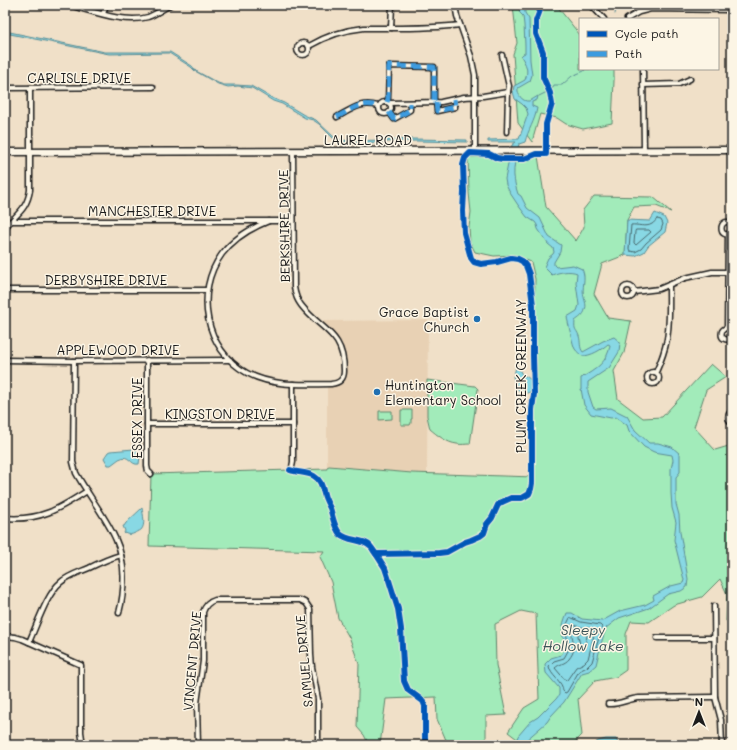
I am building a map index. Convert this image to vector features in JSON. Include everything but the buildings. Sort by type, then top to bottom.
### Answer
[{"type":"street","points":[[69,5],[124,19],[144,18],[156,14],[170,5]]},
{"type":"street","points":[[103,14],[106,5]]},
{"type":"street","points":[[391,28],[392,5]]},
{"type":"street","points":[[455,5],[475,75],[476,151]]},
{"type":"street","points":[[591,5],[603,18]]},
{"type":"street","points":[[629,18],[639,12],[651,10],[732,10]]},
{"type":"street","points":[[309,46],[324,37],[344,31],[364,28],[441,28],[460,25]]},
{"type":"street","points":[[502,55],[509,86],[507,132]]},
{"type":"street","points":[[389,112],[391,107],[388,102],[389,66],[434,67],[436,110],[455,107],[454,99]]},
{"type":"street","points":[[643,70],[644,150]]},
{"type":"street","points":[[643,85],[679,84],[690,79]]},
{"type":"street","name":"CARLISLE DRIVE","points":[[5,88],[153,87]]},
{"type":"street","points":[[5,228],[24,208],[29,194],[30,88]]},
{"type":"street","points":[[378,106],[381,102],[435,102],[508,92]]},
{"type":"street","points":[[389,112],[394,119],[410,110],[410,103]]},
{"type":"street","points":[[337,117],[360,104],[374,104],[378,106]]},
{"type":"street","points":[[378,106],[378,110],[381,113],[385,114],[389,112]]},
{"type":"street","name":"LAUREL ROAD","points":[[5,152],[732,150]]},
{"type":"street","name":"BERKSHIRE DRIVE","points":[[293,151],[293,280],[295,291],[302,305],[339,343],[343,356],[344,375],[337,383],[293,384]]},
{"type":"street","name":"MANCHESTER DRIVE","points":[[11,220],[293,221]]},
{"type":"street","points":[[269,221],[260,224],[244,234],[226,249],[215,266],[210,278],[207,290],[207,305],[209,325],[216,340],[230,360],[242,370],[260,379],[276,383],[293,384],[293,462],[290,470]]},
{"type":"street","points":[[732,224],[730,222],[726,222],[721,226],[722,232],[730,233],[730,328],[723,329],[722,337],[728,340],[732,338]]},
{"type":"street","points":[[634,292],[659,289],[695,275],[712,272],[730,272]]},
{"type":"street","points":[[656,372],[662,358],[667,338],[669,321],[669,285]]},
{"type":"street","name":"DERBYSHIRE DRIVE","points":[[5,290],[207,290]]},
{"type":"street","name":"APPLEWOOD DRIVE","points":[[5,360],[230,360]]},
{"type":"street","name":"ESSEX DRIVE","points":[[147,360],[147,466],[148,471],[151,474]]},
{"type":"street","points":[[74,361],[73,462],[76,473],[117,541],[123,570],[123,595],[119,613]]},
{"type":"street","points":[[732,411],[729,413],[728,418],[732,423]]},
{"type":"street","name":"KINGSTON DRIVE","points":[[147,424],[293,424]]},
{"type":"street","points":[[5,518],[26,518],[45,514],[63,506],[87,491]]},
{"type":"street","points":[[29,642],[48,600],[57,586],[72,575],[121,555]]},
{"type":"street","name":"VINCENT DRIVE","points":[[198,745],[198,703],[203,661],[204,609],[208,603],[215,600],[256,600]]},
{"type":"street","name":"SAMUEL DRIVE","points":[[256,600],[300,600],[308,606],[310,613],[310,655],[318,699],[318,745]]},
{"type":"street","points":[[714,606],[715,697],[721,720],[722,745]]},
{"type":"street","points":[[5,636],[16,637],[81,665],[81,732],[83,745]]},
{"type":"street","points":[[657,638],[714,638]]},
{"type":"street","points":[[608,704],[618,704],[631,699],[639,698],[715,697]]},
{"type":"shaded area","name":"Huntington Elementary School","points":[[428,320],[427,474],[327,467],[327,386],[338,386],[344,381],[347,375],[346,356],[342,343],[321,321]]},
{"type":"green space","points":[[513,5],[558,5],[560,10],[579,34],[579,70],[614,70],[612,123],[583,129],[566,124],[557,118],[540,114],[532,142],[518,123],[513,54],[517,43]]},
{"type":"green space","points":[[538,156],[546,207],[576,241],[584,227],[583,210],[594,196],[653,197],[671,212],[656,206],[634,207],[627,220],[625,255],[602,264],[594,294],[608,318],[631,321],[624,353],[614,371],[618,399],[643,418],[662,417],[711,364],[726,377],[706,390],[694,427],[715,450],[732,445],[732,621],[726,621],[727,594],[720,579],[702,597],[674,605],[649,622],[631,621],[626,634],[626,670],[616,677],[595,681],[578,699],[582,735],[572,745],[525,745],[508,732],[524,708],[539,699],[536,614],[521,611],[495,624],[496,665],[506,715],[486,716],[486,745],[453,745],[446,740],[437,719],[436,697],[386,699],[380,745],[369,745],[364,735],[357,727],[359,664],[350,639],[338,618],[331,582],[320,557],[324,551],[149,546],[151,474],[327,469],[329,466],[412,473],[534,477],[533,377],[535,279],[531,262],[514,255],[494,256],[475,252],[470,242],[469,227],[471,212],[468,157]]},
{"type":"green space","points":[[427,380],[475,386],[478,389],[470,444],[450,442],[430,429],[427,416]]},
{"type":"green space","points":[[401,410],[412,410],[410,425],[401,425]]},
{"type":"green space","points":[[379,411],[392,411],[392,419],[379,420]]},
{"type":"water","name":"Sleepy Hollow Lake","points":[[522,5],[533,5],[525,10],[525,13],[529,19],[532,75],[530,81],[518,88],[518,93],[522,99],[526,101],[530,101],[538,96],[537,100],[532,102],[532,106],[537,108],[535,117],[525,142],[519,144],[514,169],[514,181],[518,194],[521,196],[527,208],[540,218],[549,237],[561,245],[560,252],[554,262],[554,265],[556,267],[573,265],[582,269],[584,279],[583,294],[586,308],[582,315],[575,321],[575,328],[580,338],[583,352],[614,337],[620,342],[619,352],[609,368],[588,382],[588,392],[593,407],[596,409],[611,408],[627,416],[635,430],[649,443],[658,443],[672,447],[680,454],[680,472],[676,477],[676,504],[679,515],[680,532],[688,579],[687,587],[681,591],[668,594],[649,608],[619,618],[606,628],[596,665],[589,671],[582,673],[564,702],[547,722],[525,741],[524,745],[515,745],[518,736],[530,722],[538,717],[559,695],[559,688],[546,673],[545,664],[551,658],[561,655],[566,648],[562,630],[567,613],[572,613],[582,619],[602,621],[620,611],[645,605],[654,600],[653,596],[671,586],[683,583],[684,580],[674,540],[676,522],[672,508],[671,493],[672,455],[654,452],[644,447],[629,431],[627,425],[616,417],[611,418],[591,414],[584,405],[581,389],[581,378],[596,369],[604,361],[610,345],[608,344],[596,352],[585,356],[582,356],[575,349],[567,317],[577,311],[579,305],[576,283],[577,273],[564,272],[552,275],[544,267],[548,258],[554,252],[553,248],[548,244],[535,222],[527,217],[518,205],[506,185],[505,179],[512,145],[516,142],[488,142],[488,140],[519,139],[528,114],[526,108],[515,99],[513,92],[514,86],[525,80],[527,73],[526,65],[521,56],[525,53],[523,16],[519,12]]},
{"type":"water","points":[[5,31],[105,52],[170,52],[192,66],[196,71],[218,83],[224,85],[251,86],[284,103],[304,115],[316,120],[336,139],[350,141],[414,139],[467,140],[467,142],[416,141],[353,143],[337,141],[313,120],[305,118],[252,88],[238,86],[228,87],[218,84],[195,71],[169,53],[109,54],[5,33]]},
{"type":"water","points":[[655,213],[664,217],[667,223],[665,232],[648,246],[644,252],[635,256],[625,255],[627,220],[650,221]]},
{"type":"water","points":[[516,367],[518,367],[521,373],[531,381],[532,387],[530,392],[522,393],[517,389],[513,376]]},
{"type":"water","points":[[137,450],[140,456],[139,464],[134,463],[128,458],[123,458],[111,465],[108,465],[104,458],[110,451]]},
{"type":"water","points":[[142,508],[144,519],[143,528],[132,534],[125,534],[123,526]]},
{"type":"water","points":[[616,739],[619,745],[592,745],[598,741]]},
{"type":"waterway","points":[[615,14],[617,5]]},
{"type":"waterway","points":[[551,89],[554,85],[562,85],[572,76],[585,70]]},
{"type":"waterway","points":[[539,96],[547,92]]},
{"type":"marked path","points":[[387,102],[389,66],[434,67],[434,102]]},
{"type":"marked path","points":[[436,102],[437,111],[455,107],[454,99]]},
{"type":"marked path","points":[[389,112],[394,119],[410,110],[410,103]]},
{"type":"marked path","points":[[337,117],[362,105],[367,104],[378,106]]},
{"type":"cycle path","name":"PLUM CREEK GREENWAY","points":[[290,470],[314,476],[321,484],[335,525],[340,534],[368,544],[376,554],[447,552],[484,533],[487,524],[492,518],[498,505],[502,502],[511,498],[522,498],[529,494],[532,483],[532,410],[534,394],[533,305],[529,274],[526,266],[518,259],[511,258],[481,264],[474,262],[471,258],[464,233],[463,165],[465,158],[470,153],[489,154],[503,159],[524,159],[536,154],[546,154],[546,124],[552,104],[550,93],[543,77],[543,52],[536,34],[536,21],[542,5]]},
{"type":"cycle path","points":[[376,554],[385,568],[398,609],[401,629],[404,681],[408,690],[423,701],[425,706],[425,745]]},
{"type":"place","name":"Grace Baptist Church","points":[[477,319]]},
{"type":"place","name":"Huntington Elementary School","points":[[377,392]]}]
